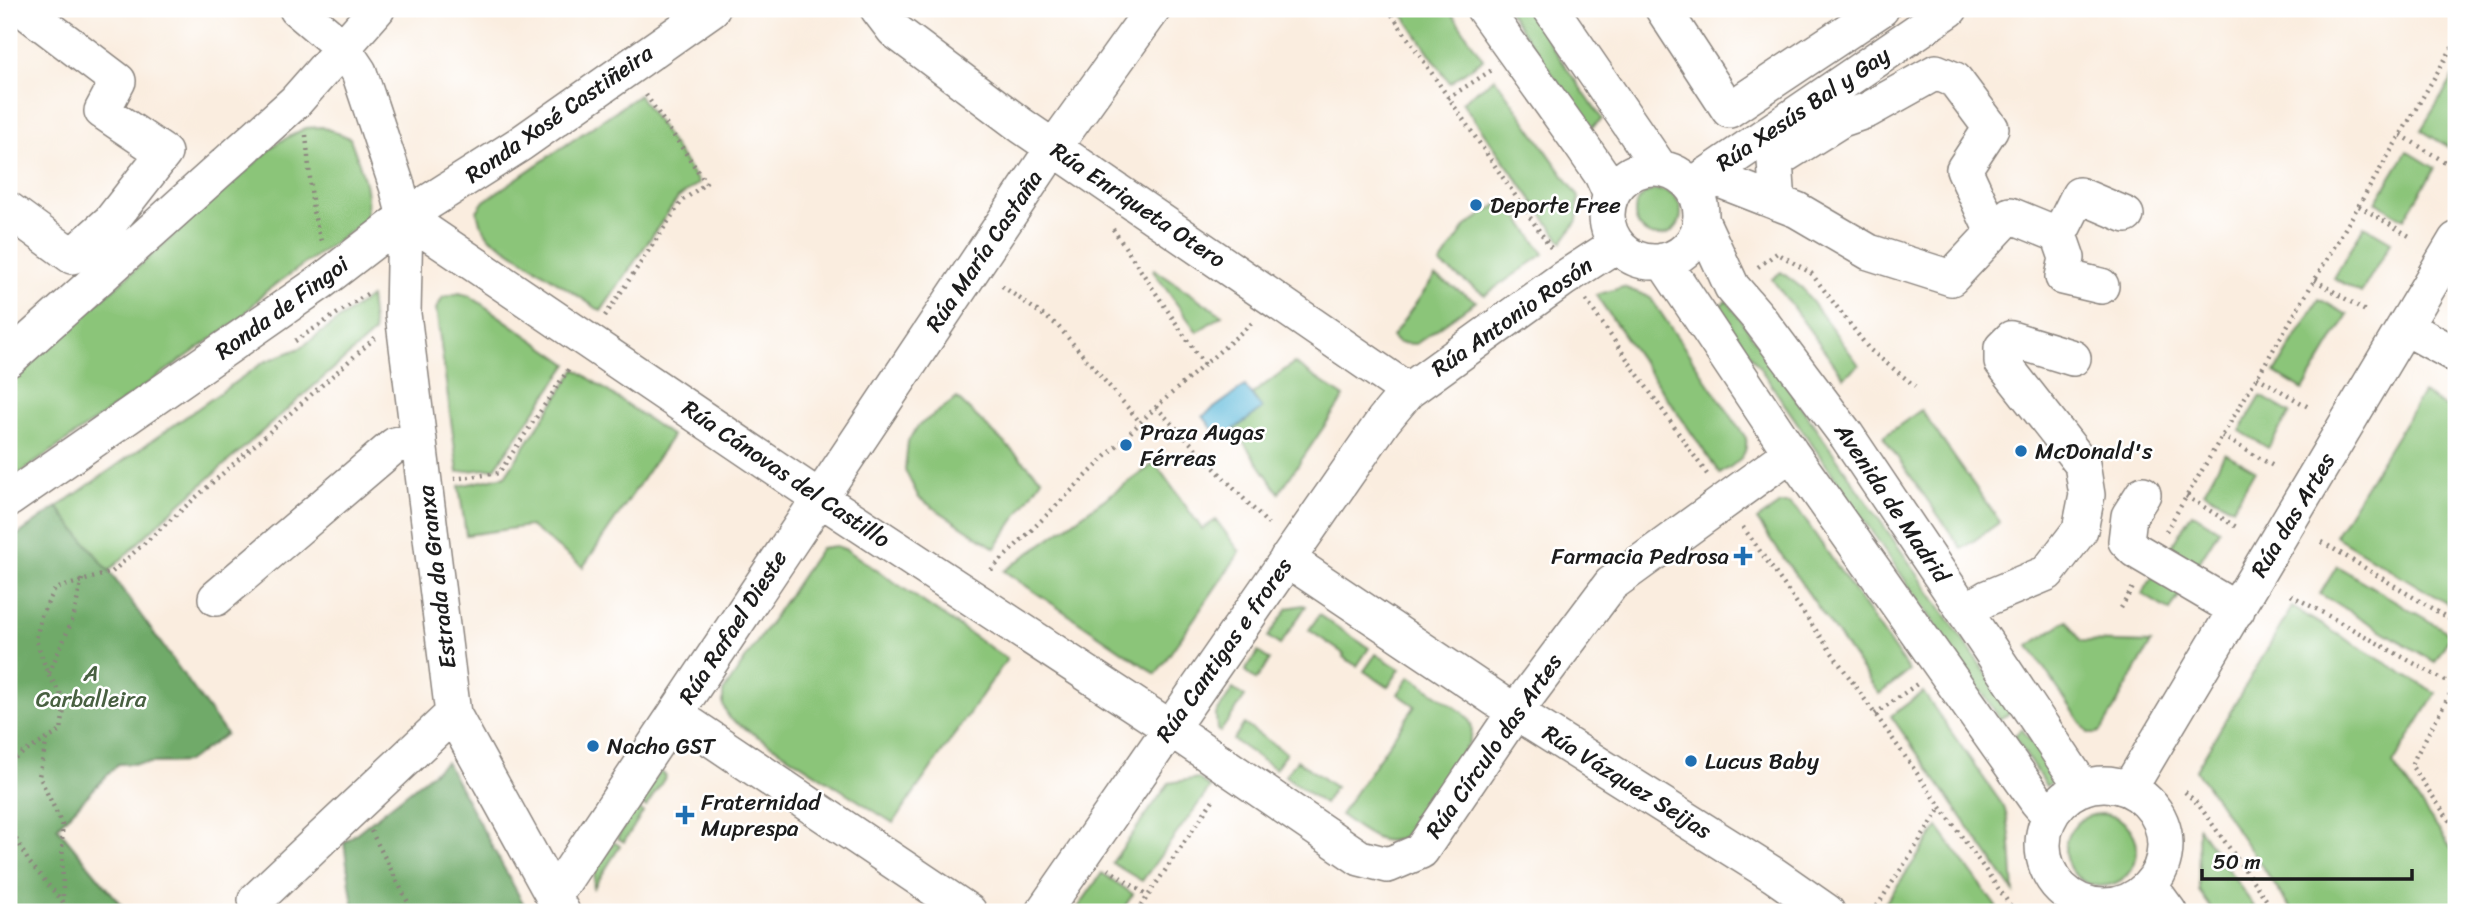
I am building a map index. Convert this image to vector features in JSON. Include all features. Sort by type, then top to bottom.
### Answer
[{"type":"street","points":[[9,210],[72,256],[111,221],[163,153],[102,111],[118,81],[23,9]]},
{"type":"street","points":[[297,9],[344,48],[359,72],[405,217]]},
{"type":"street","points":[[9,359],[295,102],[377,9]]},
{"type":"street","name":"Ronda Xosé Castiñeira","points":[[405,217],[520,144],[712,9]]},
{"type":"street","name":"Rúa Enriqueta Otero","points":[[878,9],[894,30],[1022,126],[1408,391]]},
{"type":"street","name":"Rúa María Castaña","points":[[818,497],[1054,147],[1153,9]]},
{"type":"street","points":[[1484,9],[1589,156],[1611,195]]},
{"type":"street","points":[[1551,9],[1660,168]]},
{"type":"street","points":[[1663,9],[1729,110],[1881,9]]},
{"type":"street","name":"Rúa Xesús Bal y Gay","points":[[1699,181],[1950,9]]},
{"type":"street","points":[[1875,60],[1897,94]]},
{"type":"street","points":[[1778,203],[1775,161],[1842,119],[1868,110],[1936,72],[1955,80],[1991,128],[1964,169],[1993,232]]},
{"type":"street","points":[[1699,181],[1701,220],[1697,234],[1689,246],[1677,256],[1650,262],[1638,259],[1617,244],[1607,220],[1611,195],[1619,182],[1645,168],[1672,171],[1778,203],[1797,210],[1869,252],[1951,278],[2010,215],[2059,235]]},
{"type":"street","points":[[2101,286],[2063,277],[2067,258],[2059,235],[2079,195],[2126,215]]},
{"type":"street","name":"Estrada da Granxa","points":[[405,217],[404,314],[453,714],[558,904]]},
{"type":"street","name":"Rúa Cánovas del Castillo","points":[[405,217],[818,497],[1170,728]]},
{"type":"street","name":"Ronda de Fingoi","points":[[9,499],[321,282],[405,217]]},
{"type":"street","name":"Avenida de Madrid","points":[[1701,220],[1732,287],[1847,436],[2083,788]]},
{"type":"street","name":"Rúa das Artes","points":[[2129,789],[2456,240]]},
{"type":"street","name":"Rúa Antonio Rosón","points":[[1408,391],[1563,279],[1617,244]]},
{"type":"street","points":[[1663,261],[1791,453],[2050,816]]},
{"type":"street","points":[[2405,327],[2456,355]]},
{"type":"street","points":[[2047,573],[2080,530],[2087,495],[2082,464],[2002,362],[2002,348],[2011,339],[2073,358]]},
{"type":"street","name":"Rúa Cantigas e frores","points":[[1043,912],[1384,420],[1408,391]]},
{"type":"street","points":[[216,598],[395,445],[419,440]]},
{"type":"street","name":"Rúa Círculo das Artes","points":[[1170,728],[1360,858],[1388,865],[1421,851],[1515,712],[1611,584],[1791,453]]},
{"type":"street","points":[[1965,611],[1987,598],[2047,573],[2080,565],[2136,491],[2126,541],[2135,550],[2237,610]]},
{"type":"street","name":"Rúa Rafael Dieste","points":[[558,904],[676,715],[818,497]]},
{"type":"street","name":"Rúa Vázquez Seijas","points":[[1287,559],[1515,712],[1774,875],[1827,912]]},
{"type":"street","points":[[256,900],[453,714]]},
{"type":"street","points":[[676,715],[970,912]]},
{"type":"street","points":[[2111,784],[2129,789],[2147,801],[2160,820],[2165,841],[2160,899],[2133,899],[2116,909],[2090,904],[2064,904],[2047,867],[2043,840],[2050,816],[2062,800],[2083,788],[2111,784]]},
{"type":"path","points":[[1388,9],[1556,256]]},
{"type":"path","points":[[2121,608],[2456,41]]},
{"type":"path","points":[[2449,54],[2456,58]]},
{"type":"path","points":[[1448,98],[1495,67]]},
{"type":"path","points":[[602,319],[682,201],[706,183],[641,88]]},
{"type":"path","points":[[305,128],[313,211],[321,241]]},
{"type":"path","points":[[2401,135],[2453,167]]},
{"type":"path","points":[[2358,206],[2411,237]]},
{"type":"path","points":[[1112,226],[1204,365]]},
{"type":"path","points":[[1758,267],[1777,253],[1811,272],[1869,349],[1915,386]]},
{"type":"path","points":[[2315,280],[2367,312]]},
{"type":"path","points":[[1002,286],[1056,325],[1140,422]]},
{"type":"path","points":[[1583,295],[1716,486]]},
{"type":"path","points":[[991,570],[1140,422],[1252,323]]},
{"type":"path","points":[[9,761],[61,731],[65,701],[48,674],[36,640],[41,616],[55,589],[112,572],[380,333]]},
{"type":"path","points":[[425,482],[499,473],[573,362]]},
{"type":"path","points":[[2257,377],[2309,408]]},
{"type":"path","points":[[1156,407],[1268,524]]},
{"type":"path","points":[[2222,436],[2275,467]]},
{"type":"path","points":[[2186,496],[2238,527]]},
{"type":"path","points":[[1741,524],[2015,912]]},
{"type":"path","points":[[2322,542],[2456,623]]},
{"type":"path","points":[[48,674],[73,619],[82,579]]},
{"type":"path","points":[[2291,595],[2451,684]]},
{"type":"path","points":[[2456,675],[2451,684],[2451,692],[2411,765],[2456,830]]},
{"type":"path","points":[[1875,714],[1920,682]]},
{"type":"path","points":[[47,739],[39,775],[62,824],[65,912]]},
{"type":"path","points":[[1137,912],[1232,771]]},
{"type":"path","points":[[2185,792],[2198,804],[2275,912]]},
{"type":"path","points":[[356,806],[413,912]]},
{"type":"path","points":[[1873,912],[1941,808]]},
{"type":"path","points":[[9,827],[29,862],[63,902]]},
{"type":"path","points":[[1103,865],[1148,896]]},
{"type":"green space","points":[[1399,9],[1449,9],[1483,59],[1450,83]]},
{"type":"green space","points":[[1507,9],[1526,9],[1602,119],[1590,129]]},
{"type":"green space","points":[[2456,73],[2456,134],[2448,147],[2421,130]]},
{"type":"green space","points":[[1495,78],[1579,197],[1577,221],[1562,242],[1462,102]]},
{"type":"green space","points":[[639,95],[699,183],[678,198],[601,311],[489,237],[480,223],[477,211],[484,201]]},
{"type":"green space","points":[[322,127],[350,138],[366,189],[365,221],[265,292],[240,319],[9,481],[9,382],[277,143],[305,128]]},
{"type":"green space","points":[[2407,151],[2435,168],[2404,219],[2376,202]]},
{"type":"green space","points":[[1658,190],[1674,197],[1681,213],[1674,229],[1658,236],[1642,229],[1635,213],[1642,197]]},
{"type":"green space","points":[[1506,199],[1544,254],[1485,295],[1440,264],[1466,226]]},
{"type":"green space","points":[[2364,226],[2391,242],[2361,293],[2334,278]]},
{"type":"green space","points":[[1154,269],[1222,315],[1197,332]]},
{"type":"green space","points":[[1781,272],[1802,288],[1859,365],[1844,377],[1772,279]]},
{"type":"green space","points":[[1435,276],[1476,301],[1416,344],[1398,343],[1392,337]]},
{"type":"green space","points":[[1623,287],[1650,297],[1746,438],[1743,456],[1720,474],[1596,295]]},
{"type":"green space","points":[[459,293],[470,296],[568,364],[495,468],[458,472],[436,309],[443,297]]},
{"type":"green space","name":"A Carballeira","points":[[370,297],[374,333],[164,518],[109,571],[226,734],[187,762],[118,764],[57,827],[127,912],[9,912],[9,541],[264,362],[300,348]]},
{"type":"green space","points":[[2319,299],[2348,315],[2303,390],[2275,373]]},
{"type":"green space","points":[[1727,300],[2013,712],[2000,719],[1718,307]]},
{"type":"green space","points":[[1294,363],[1344,397],[1279,493],[1234,429],[1262,409],[1252,394]]},
{"type":"green space","points":[[576,369],[672,436],[583,567],[530,526],[466,535],[459,486],[505,476]]},
{"type":"green space","points":[[2423,393],[2456,413],[2456,609],[2335,536]]},
{"type":"green space","points":[[2261,396],[2290,413],[2268,448],[2240,431]]},
{"type":"green space","points":[[957,398],[1042,479],[995,548],[919,498],[905,470],[908,441],[918,426]]},
{"type":"green space","points":[[1921,410],[2000,522],[1962,549],[1883,437]]},
{"type":"green space","points":[[2225,453],[2255,470],[2233,508],[2204,492]]},
{"type":"green space","points":[[1155,463],[1202,529],[1216,520],[1240,552],[1156,674],[1004,571]]},
{"type":"green space","points":[[1780,504],[1789,504],[1799,511],[1909,671],[1879,694],[1757,520]]},
{"type":"green space","name":"A Carballeira","points":[[57,507],[109,571],[226,734],[187,762],[118,764],[57,827],[127,912],[9,912],[9,541]]},
{"type":"green space","points":[[2192,513],[2219,530],[2192,574],[2165,557]]},
{"type":"green space","points":[[836,546],[847,550],[1007,659],[893,823],[729,718],[723,705],[723,692],[821,548]]},
{"type":"green space","points":[[2337,566],[2451,634],[2435,662],[2320,594]]},
{"type":"green space","points":[[2155,573],[2183,589],[2170,611],[2142,594]]},
{"type":"green space","points":[[1306,606],[1280,645],[1268,637],[1288,608]]},
{"type":"green space","points":[[2292,607],[2436,693],[2393,764],[2456,855],[2456,912],[2293,912],[2196,770]]},
{"type":"green space","points":[[1319,615],[1369,648],[1357,666],[1309,630]]},
{"type":"green space","points":[[2067,620],[2081,641],[2151,643],[2102,730],[2097,733],[2088,733],[2029,646]]},
{"type":"green space","points":[[1258,652],[1270,660],[1256,680],[1245,671]]},
{"type":"green space","points":[[1376,654],[1400,669],[1388,687],[1364,671]]},
{"type":"green space","points":[[1410,676],[1462,712],[1472,726],[1472,734],[1469,743],[1407,833],[1399,839],[1381,840],[1340,815],[1415,706],[1398,694]]},
{"type":"green space","points":[[1233,689],[1245,697],[1220,732],[1217,730],[1216,714]]},
{"type":"green space","points":[[1923,692],[2004,807],[2010,837],[2014,892],[1891,716]]},
{"type":"green space","points":[[1244,724],[1286,753],[1275,769],[1233,740]]},
{"type":"green space","points":[[2022,729],[2058,778],[2046,786],[2014,736]]},
{"type":"green space","points":[[1297,760],[1335,787],[1324,804],[1285,776]]},
{"type":"green space","points":[[446,762],[528,912],[354,912],[344,843]]},
{"type":"green space","points":[[660,771],[666,776],[646,807],[639,803]]},
{"type":"green space","points":[[1198,778],[1210,788],[1142,881],[1112,863],[1169,783]]},
{"type":"green space","points":[[637,807],[643,812],[624,842],[617,838]]},
{"type":"green space","points":[[2101,814],[2121,820],[2131,830],[2137,850],[2131,870],[2121,880],[2101,886],[2081,880],[2071,870],[2065,850],[2071,830],[2081,820]]},
{"type":"green space","points":[[1938,827],[2000,912],[1879,912]]},
{"type":"green space","points":[[2198,827],[2258,912],[2214,912],[2199,891]]},
{"type":"green space","points":[[614,842],[620,846],[593,889],[595,871]]},
{"type":"green space","points":[[1102,873],[1133,894],[1121,912],[1075,912]]},
{"type":"water","points":[[1245,386],[1262,409],[1220,439],[1203,416]]},
{"type":"place","name":"Deporte Free","points":[[1476,205]]},
{"type":"place","name":"Praza Augas Férreas","points":[[1126,445]]},
{"type":"place","name":"McDonald's","points":[[2021,451]]},
{"type":"place","name":"Farmacia Pedrosa","points":[[1743,556]]},
{"type":"place","name":"Nacho GST","points":[[593,746]]},
{"type":"place","name":"Lucus Baby","points":[[1691,761]]},
{"type":"place","name":"Fraternidad Muprespa","points":[[685,815]]}]
